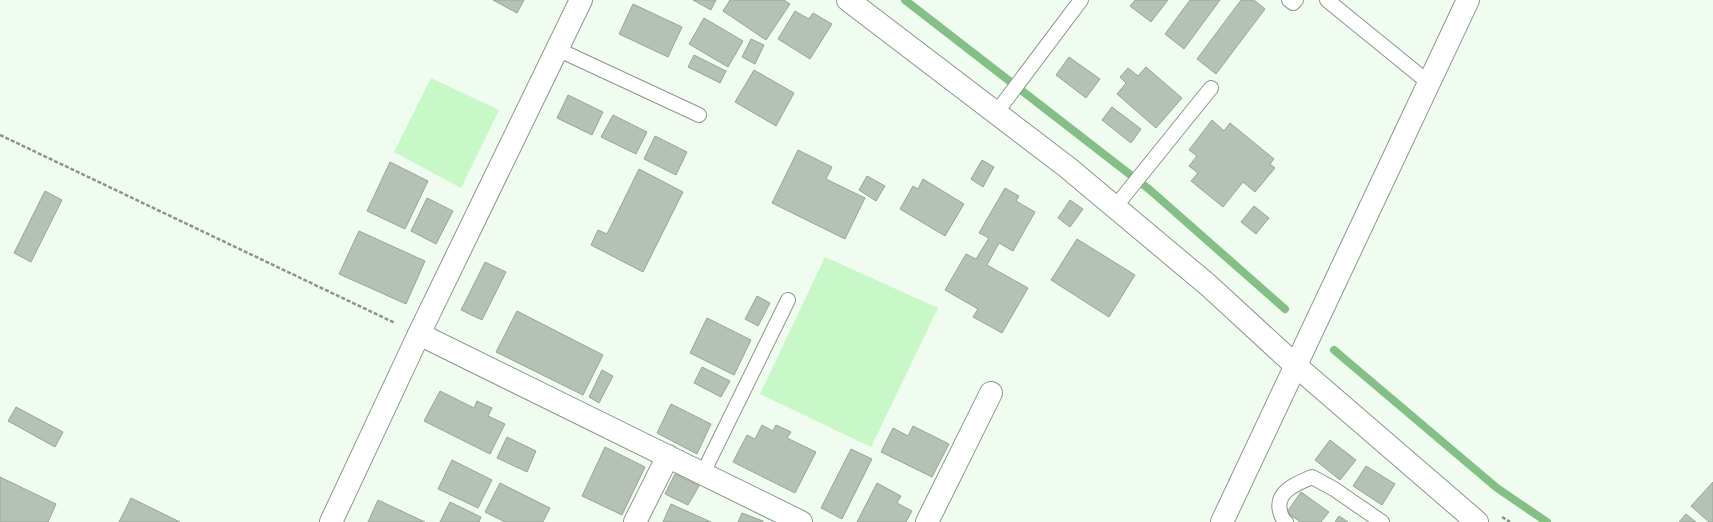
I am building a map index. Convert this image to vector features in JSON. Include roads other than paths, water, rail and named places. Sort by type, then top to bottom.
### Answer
[{"type":"street","points":[[330,522],[419,334],[581,0]]},
{"type":"street","points":[[848,0],[1067,167],[1208,285],[1295,365],[1477,522]]},
{"type":"street","points":[[1222,522],[1468,0]]},
{"type":"street","points":[[419,334],[703,473],[779,517],[801,522]]},
{"type":"street","points":[[927,522],[991,393]]},
{"type":"street","points":[[635,522],[668,456]]},
{"type":"lane","points":[[996,113],[1081,0]]},
{"type":"lane","points":[[1289,0],[1293,3],[1296,0]]},
{"type":"lane","points":[[1327,0],[1429,83]]},
{"type":"lane","points":[[557,49],[700,115]]},
{"type":"lane","points":[[1115,207],[1211,88]]},
{"type":"lane","points":[[703,473],[788,300]]},
{"type":"lane","points":[[1286,522],[1282,519],[1278,505],[1283,493],[1312,477],[1334,489],[1382,522]]},
{"type":"waterway","points":[[905,0],[1150,190],[1285,309]]},
{"type":"waterway","points":[[1334,350],[1497,488],[1547,522]]}]
